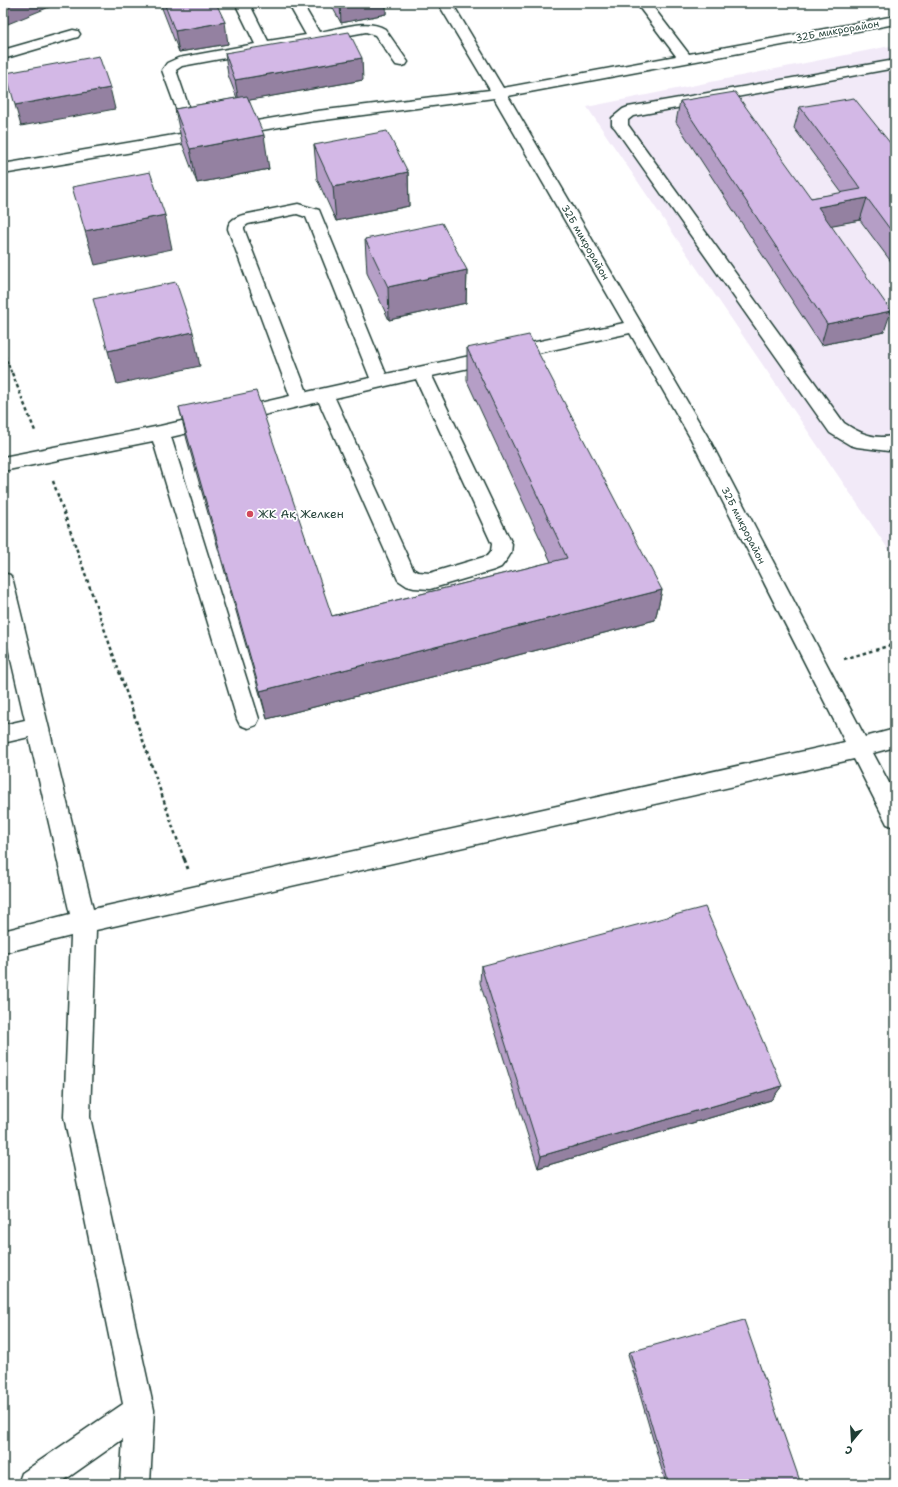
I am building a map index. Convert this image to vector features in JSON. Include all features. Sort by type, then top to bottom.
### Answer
[{"type":"street","points":[[242,3],[263,46]]},
{"type":"street","points":[[295,3],[315,37]]},
{"type":"street","points":[[3,168],[309,117],[499,93],[444,3]]},
{"type":"street","points":[[644,3],[685,58]]},
{"type":"street","name":"32Б микрорайон","points":[[895,20],[499,93],[700,439],[895,817]]},
{"type":"street","points":[[181,105],[168,70],[178,62],[366,28],[375,29],[380,32],[401,62]]},
{"type":"street","points":[[3,55],[73,34]]},
{"type":"street","points":[[895,64],[628,112],[620,118],[620,125],[837,428],[857,440],[888,444],[895,442]]},
{"type":"street","points":[[300,399],[236,229],[236,225],[243,220],[298,209],[313,214],[380,381]]},
{"type":"street","points":[[3,464],[160,433],[300,399],[635,326]]},
{"type":"street","points":[[324,394],[405,574],[414,580],[430,581],[494,562],[501,553],[502,544],[421,372]]},
{"type":"street","points":[[160,433],[248,719]]},
{"type":"street","points":[[3,581],[84,922],[77,1117],[139,1410],[135,1484]]},
{"type":"street","points":[[3,734],[38,726]]},
{"type":"street","points":[[3,942],[197,896],[859,748],[895,738]]},
{"type":"street","points":[[33,1484],[139,1410]]},
{"type":"path","points":[[3,351],[44,456],[197,896]]},
{"type":"path","points":[[817,666],[895,644]]},
{"type":"shaded area","points":[[895,45],[895,559],[587,107]]},
{"type":"building","points":[[164,3],[216,3],[225,22],[175,31]]},
{"type":"building","points":[[349,32],[362,58],[235,80],[225,53]]},
{"type":"building","points":[[99,56],[110,88],[15,105],[6,73]]},
{"type":"building","points":[[735,92],[811,198],[861,189],[800,107],[854,98],[895,149],[895,236],[867,198],[818,207],[891,311],[827,324],[680,101]]},
{"type":"building","points":[[247,96],[264,135],[190,149],[175,109]]},
{"type":"building","points":[[387,131],[408,172],[333,187],[314,145]]},
{"type":"building","points":[[150,172],[165,215],[85,231],[72,187]]},
{"type":"building","points":[[442,223],[467,270],[388,287],[365,239]]},
{"type":"building","points":[[176,282],[193,332],[108,351],[93,299]]},
{"type":"building","name":"ЖК Ақ Желкен","points":[[529,335],[662,590],[260,691],[179,407],[256,391],[332,616],[567,558],[467,348]]},
{"type":"building","points":[[705,907],[782,1086],[541,1156],[481,966]]},
{"type":"building","points":[[744,1320],[801,1484],[669,1484],[630,1352]]},
{"type":"place","name":"ЖК Ақ Желкен","points":[[250,514]]}]
